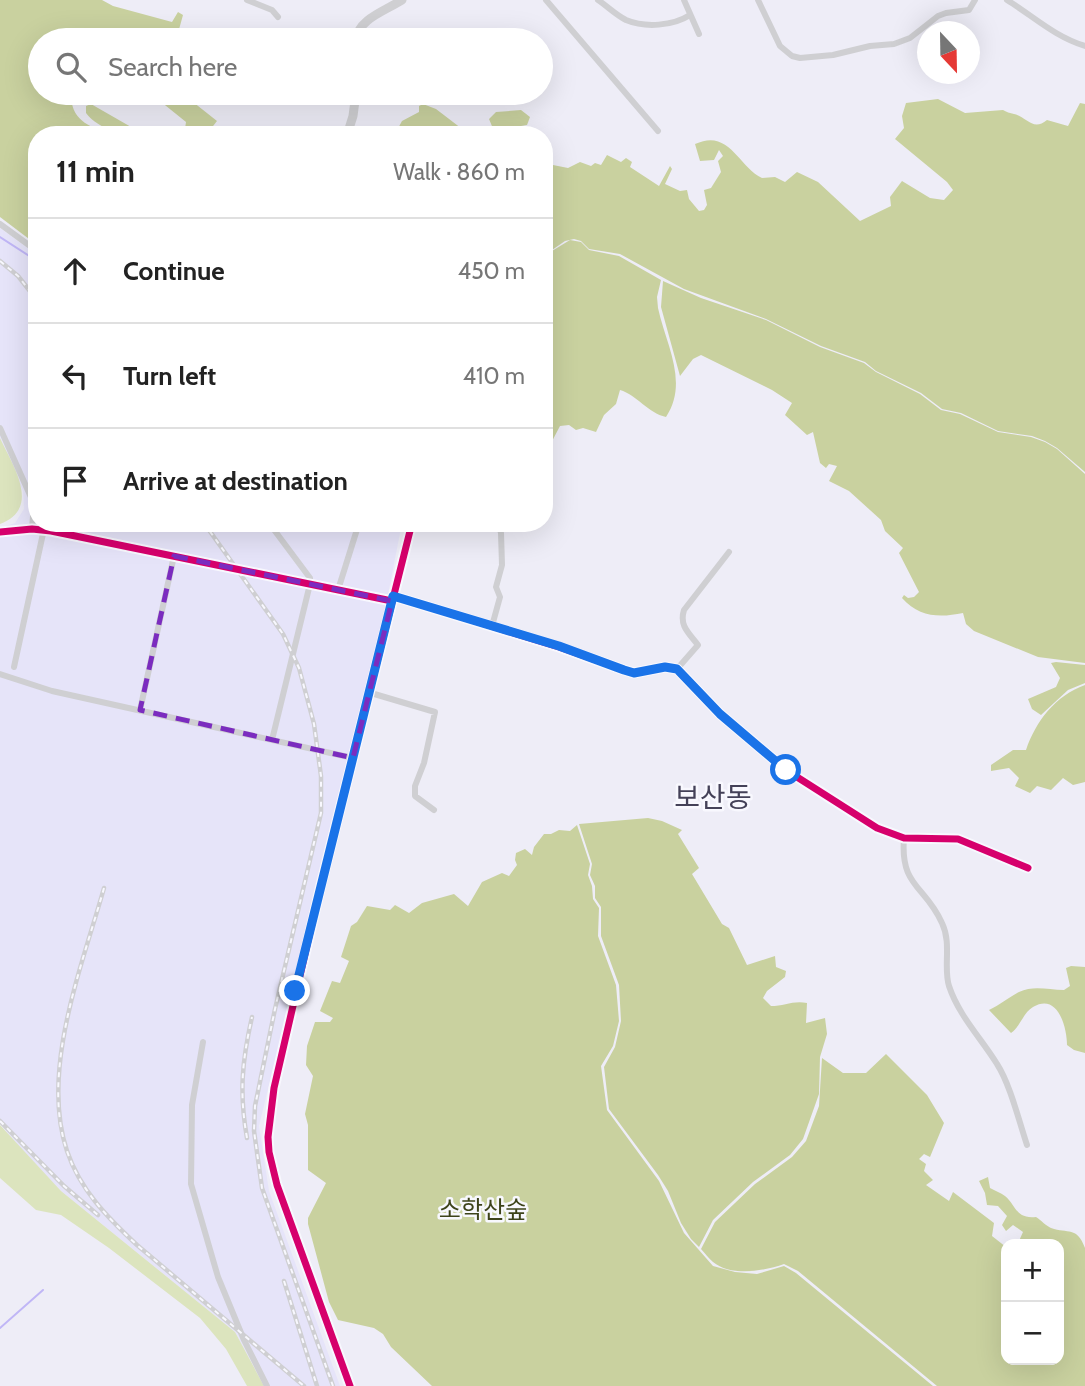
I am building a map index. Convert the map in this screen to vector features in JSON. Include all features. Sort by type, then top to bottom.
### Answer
[{"type":"street","points":[[247,0],[272,10],[278,17]]},
{"type":"street","points":[[359,28],[402,0]]},
{"type":"street","points":[[546,0],[658,131]]},
{"type":"street","points":[[598,0],[626,20],[653,25],[678,22],[690,15]]},
{"type":"street","points":[[684,0],[699,34]]},
{"type":"street","points":[[758,0],[780,46],[792,56],[800,58],[894,44],[910,38],[946,12],[969,10],[975,0]]},
{"type":"street","points":[[1007,0],[1048,29],[1085,46]]},
{"type":"street","points":[[350,126],[354,105]]},
{"type":"street","points":[[0,224],[28,244]]},
{"type":"street","points":[[0,428],[28,491]]},
{"type":"street","points":[[0,532],[28,529]]},
{"type":"street","points":[[14,667],[43,532]]},
{"type":"street","points":[[58,532],[392,599],[492,626],[634,673],[665,667],[677,669],[720,714],[786,770],[877,828],[904,838],[958,839],[1028,867]]},
{"type":"street","points":[[272,740],[310,584],[310,578],[276,532]]},
{"type":"street","points":[[338,590],[356,532]]},
{"type":"street","points":[[350,1386],[277,1185],[269,1152],[270,1108],[289,1018],[410,532]]},
{"type":"street","points":[[492,626],[500,597],[496,587],[502,565],[501,532]]},
{"type":"street","points":[[677,669],[698,645],[684,628],[681,617],[684,610],[729,552]]},
{"type":"street","points":[[140,710],[174,556]]},
{"type":"street","points":[[0,674],[41,688],[353,758]]},
{"type":"street","points":[[371,692],[435,712],[424,763],[415,786],[415,796],[434,810]]},
{"type":"street","points":[[904,838],[907,874],[930,902],[946,932],[948,984],[960,1013],[999,1065],[1027,1145]]},
{"type":"street","points":[[203,1042],[192,1105],[191,1184],[218,1277],[244,1340],[267,1386]]},
{"type":"highlighted area","points":[[174,556],[392,601],[353,758],[140,710]]},
{"type":"shaded area","points":[[0,228],[28,248],[28,532],[400,532],[385,610],[259,1126],[269,1191],[340,1386],[264,1386],[235,1332],[61,1191],[0,1124],[0,528],[15,523],[24,509],[23,491],[0,438]]},
{"type":"green space","points":[[0,0],[102,0],[113,6],[172,22],[178,12],[183,15],[179,28],[28,28],[28,105],[72,105],[79,118],[90,126],[28,126],[28,238],[0,217]]},
{"type":"green space","points":[[938,99],[965,113],[1003,110],[1038,125],[1047,120],[1068,126],[1080,103],[1085,104],[1085,472],[1045,441],[1032,436],[998,431],[961,413],[942,409],[921,393],[876,371],[865,362],[821,346],[766,319],[684,289],[620,254],[589,249],[581,241],[574,239],[565,241],[553,249],[553,165],[568,168],[580,162],[591,166],[595,163],[601,165],[607,155],[621,162],[626,158],[632,162],[630,167],[659,186],[670,166],[672,169],[665,184],[680,191],[687,190],[689,199],[699,211],[704,210],[707,205],[704,190],[711,188],[721,172],[718,161],[723,156],[719,150],[714,160],[700,161],[695,144],[707,140],[725,145],[762,178],[775,177],[785,182],[797,172],[818,182],[860,221],[891,206],[890,197],[902,181],[930,198],[944,200],[953,190],[947,182],[895,139],[904,128],[902,116],[906,103]]},
{"type":"green space","points":[[93,105],[129,126],[98,124],[86,113],[86,106]]},
{"type":"green space","points":[[165,105],[197,105],[217,121],[213,126],[185,126],[186,122]]},
{"type":"green space","points":[[426,105],[436,109],[458,126],[399,126],[402,121],[419,112],[419,106]]},
{"type":"green space","points":[[521,110],[530,117],[527,125],[492,126],[489,119],[496,112]]},
{"type":"green space","points":[[570,240],[581,242],[589,250],[619,256],[661,280],[657,297],[658,308],[676,377],[673,404],[666,417],[620,390],[616,404],[604,415],[596,432],[583,428],[576,430],[569,425],[560,426],[553,439],[553,250]]},
{"type":"green space","points":[[663,281],[701,298],[766,320],[820,347],[864,363],[920,394],[941,410],[960,414],[998,432],[1045,442],[1085,474],[1085,663],[1038,657],[974,631],[966,624],[963,613],[930,614],[915,609],[902,598],[904,595],[908,598],[914,597],[919,592],[899,553],[903,548],[885,531],[881,520],[849,491],[829,481],[837,466],[829,464],[826,468],[820,463],[813,432],[807,435],[785,415],[792,403],[772,390],[701,355],[693,359],[680,376],[661,307]]},
{"type":"green space","points":[[0,438],[17,473],[22,497],[20,508],[13,517],[0,524]]},
{"type":"green space","points":[[1051,663],[1085,665],[1085,683],[1068,690],[1041,715],[1032,709],[1028,699],[1056,687],[1060,678]]},
{"type":"green space","points":[[1085,685],[1085,782],[1073,785],[1063,778],[1051,790],[1037,786],[1030,793],[1015,786],[1019,778],[1009,768],[991,771],[991,765],[1013,750],[1026,750],[1035,729],[1048,711],[1065,696]]},
{"type":"green space","points":[[648,818],[682,830],[678,834],[699,868],[692,874],[722,924],[729,928],[747,965],[775,956],[776,967],[786,971],[785,977],[767,991],[763,998],[771,1006],[807,1003],[806,1023],[825,1018],[827,1034],[820,1057],[819,1094],[803,1139],[790,1155],[753,1182],[713,1220],[699,1247],[681,1223],[668,1191],[658,1175],[609,1109],[604,1067],[615,1047],[621,1021],[619,985],[601,936],[601,907],[595,898],[595,886],[590,875],[592,864],[579,824]]},
{"type":"green space","name":"소학산숲","points":[[577,825],[590,864],[588,875],[593,899],[599,908],[598,936],[616,985],[619,1021],[613,1046],[601,1066],[607,1110],[659,1181],[684,1233],[713,1266],[757,1274],[784,1266],[796,1273],[933,1386],[432,1386],[391,1347],[383,1334],[374,1328],[338,1320],[329,1302],[308,1224],[308,1218],[326,1183],[308,1170],[308,1125],[305,1114],[313,1076],[306,1065],[307,1046],[315,1022],[330,1022],[333,1018],[320,1011],[332,981],[340,983],[349,961],[341,957],[351,926],[357,922],[367,906],[390,910],[395,905],[409,913],[422,903],[454,894],[468,906],[482,882],[502,873],[509,876],[517,865],[516,853],[525,849],[532,855],[534,847],[544,834],[559,830],[570,831]]},
{"type":"green space","points":[[1085,967],[1085,1053],[1067,1045],[1063,1022],[1055,1008],[1049,1004],[1033,1007],[1011,1033],[989,1010],[1025,990],[1064,990],[1070,986],[1066,968]]},
{"type":"green space","points":[[886,1054],[927,1095],[944,1123],[930,1157],[924,1154],[919,1159],[926,1164],[924,1171],[933,1180],[926,1185],[949,1201],[953,1192],[994,1223],[992,1236],[1001,1243],[1001,1365],[1064,1365],[1064,1239],[1020,1239],[1023,1232],[1013,1225],[1006,1231],[1002,1225],[1007,1216],[998,1206],[987,1205],[979,1181],[988,1177],[990,1188],[1005,1196],[1020,1214],[1036,1217],[1051,1228],[1079,1236],[1085,1248],[1085,1386],[937,1386],[798,1271],[784,1264],[767,1269],[729,1270],[713,1262],[701,1249],[715,1222],[755,1184],[792,1157],[806,1141],[819,1106],[822,1058],[843,1073],[866,1073]]},
{"type":"green space","points":[[0,1125],[61,1191],[235,1332],[264,1386],[247,1386],[226,1349],[200,1318],[61,1215],[36,1210],[0,1178]]},
{"type":"waterway","points":[[0,237],[28,255]]},
{"type":"waterway","points":[[0,1328],[43,1290]]},
{"type":"railway","points":[[0,261],[28,289]]},
{"type":"railway","points":[[210,532],[283,634],[299,668],[314,724],[321,776],[321,813],[275,1009],[255,1106],[254,1131],[262,1188],[333,1386]]},
{"type":"railway","points":[[104,888],[76,984],[61,1053],[58,1087],[60,1120],[67,1151],[87,1191],[126,1235],[304,1386]]},
{"type":"railway","points":[[247,1138],[243,1077],[252,1017]]},
{"type":"railway","points":[[0,1121],[64,1186],[98,1215]]},
{"type":"railway","points":[[284,1281],[317,1386]]},
{"type":"cycle path","points":[[0,532],[28,529]]},
{"type":"cycle path","points":[[56,532],[392,601]]},
{"type":"cycle path","points":[[350,1386],[277,1185],[268,1137],[274,1088],[321,885],[410,532]]},
{"type":"cycle path","points":[[393,596],[634,673],[665,667],[677,669],[720,714],[786,770],[877,828],[904,838],[958,839],[1028,868]]},
{"type":"district","name":"보산동","points":[[713,797]]},
{"type":"route","points":[[295,991],[393,596],[559,646],[634,673],[665,667],[677,669],[720,714],[786,770]]}]
